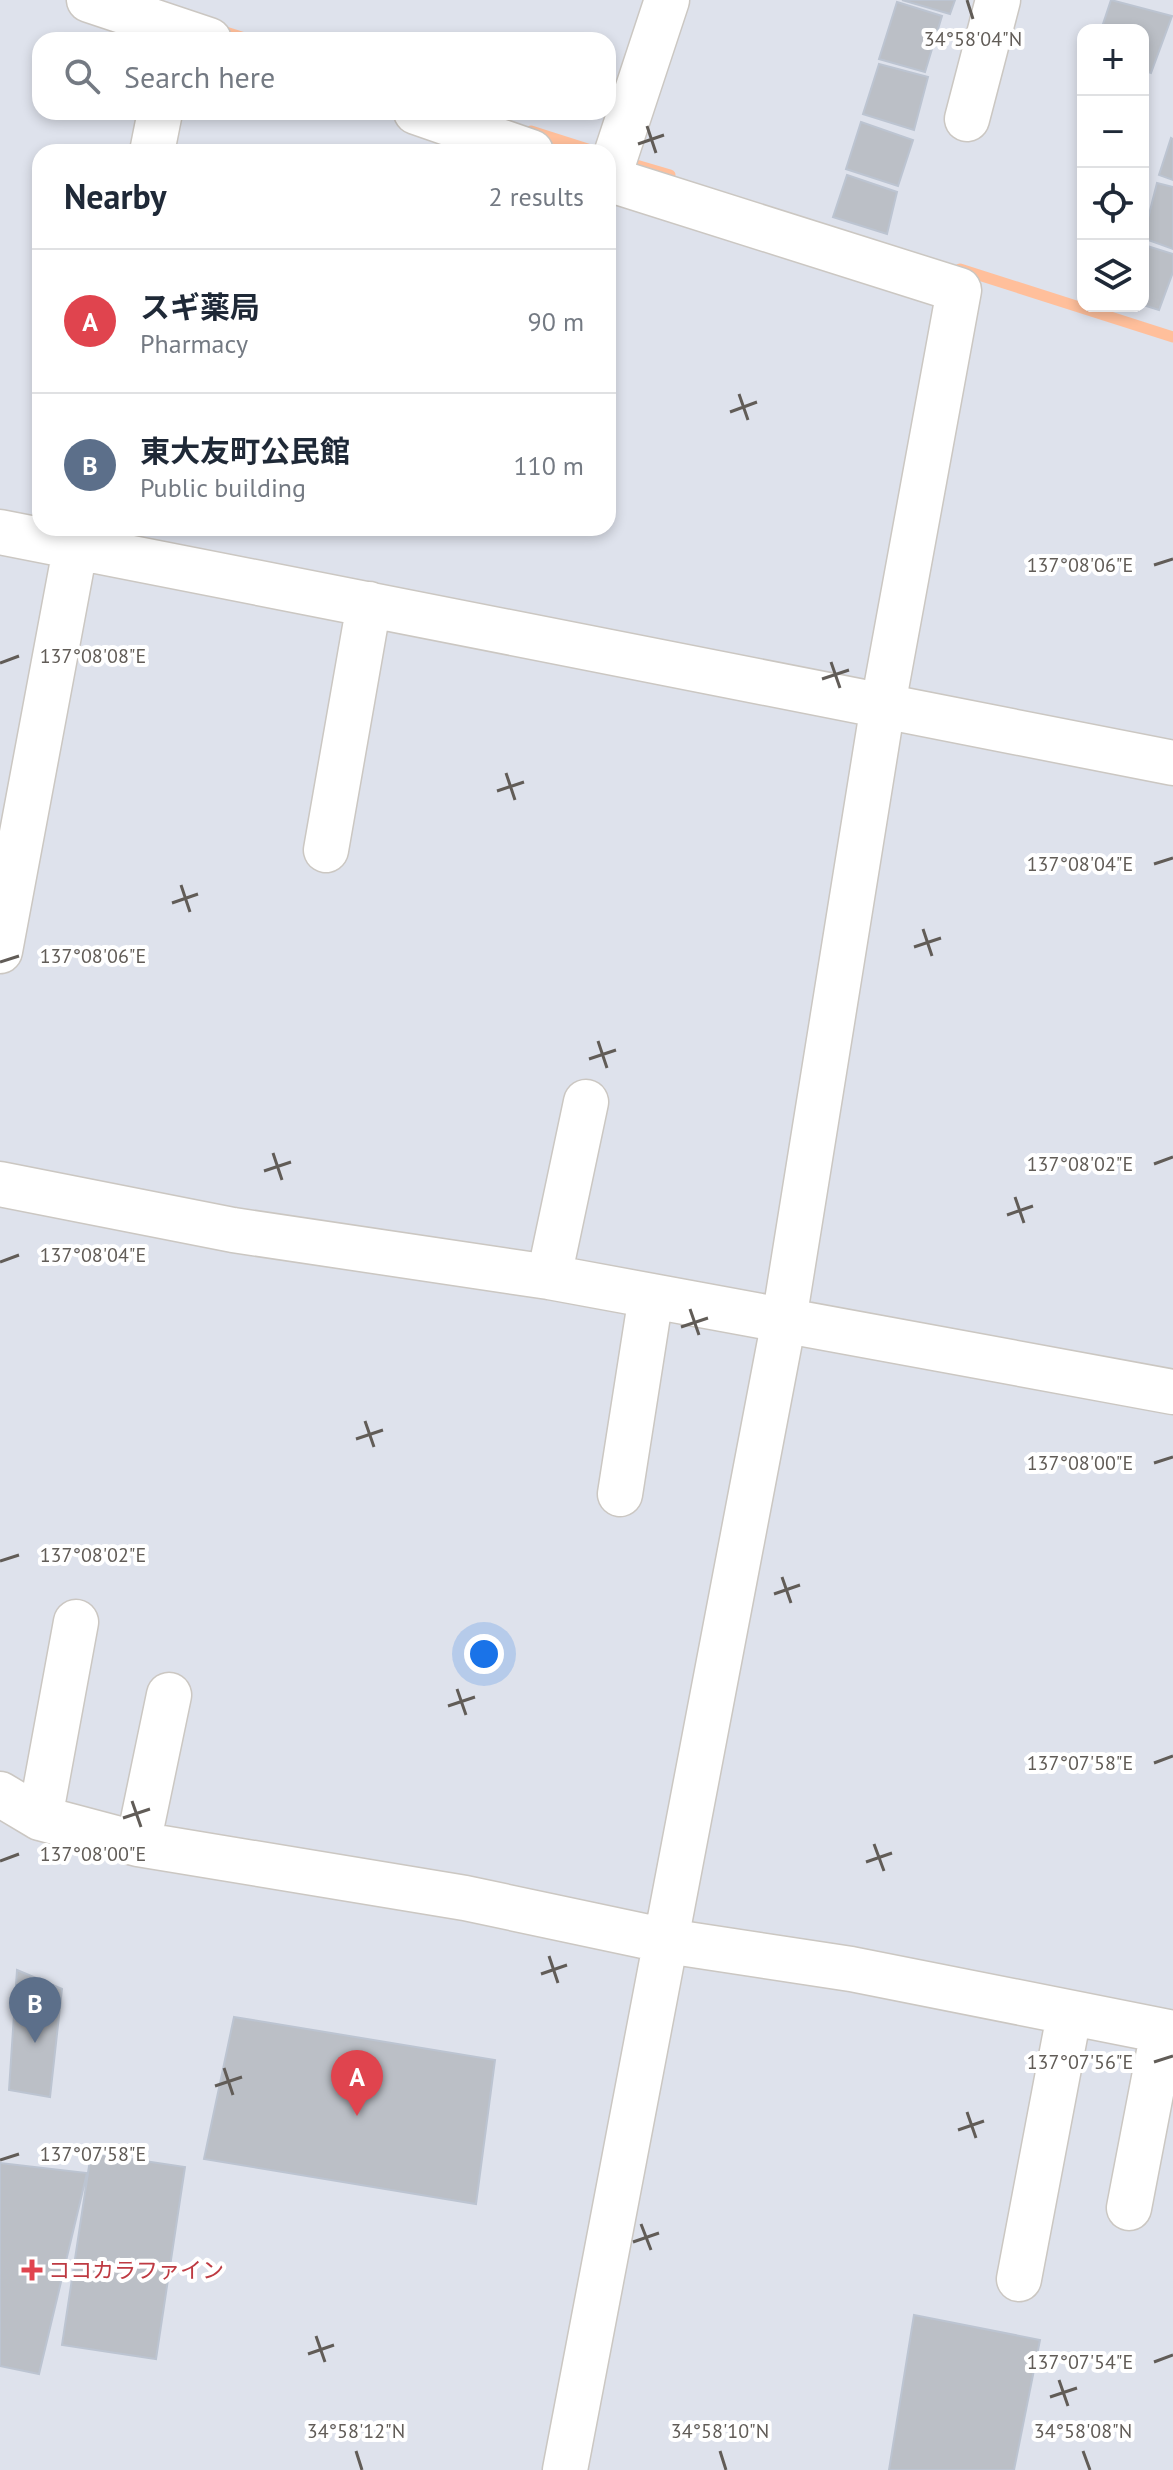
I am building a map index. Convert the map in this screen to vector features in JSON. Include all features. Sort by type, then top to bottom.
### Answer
[{"type":"street","points":[[89,0],[175,32]]},
{"type":"street","points":[[616,155],[667,0]]},
{"type":"street","points":[[967,119],[998,0]]},
{"type":"street","points":[[154,144],[158,120]]},
{"type":"street","points":[[439,120],[508,144]]},
{"type":"street","points":[[565,2470],[784,1320],[883,705],[959,290],[616,182]]},
{"type":"street","points":[[0,532],[32,534]]},
{"type":"street","points":[[0,951],[17,761],[77,537],[369,604],[1173,763]]},
{"type":"street","points":[[326,850],[369,604]]},
{"type":"street","points":[[549,1277],[586,1102]]},
{"type":"street","points":[[0,1184],[233,1230],[549,1277],[1173,1392]]},
{"type":"street","points":[[620,1494],[651,1296]]},
{"type":"street","points":[[40,1818],[76,1622]]},
{"type":"street","points":[[138,1844],[169,1695]]},
{"type":"street","points":[[0,1794],[40,1818],[138,1844],[465,1898],[667,1941],[851,1969],[1069,2015],[1168,2032],[1129,2208]]},
{"type":"street","points":[[1019,2279],[1069,2015]]},
{"type":"building","points":[[902,0],[955,0],[950,14]]},
{"type":"building","points":[[1111,0],[1172,16],[1151,73],[1149,24],[1103,24]]},
{"type":"building","points":[[897,2],[942,16],[925,72],[879,59]]},
{"type":"building","points":[[879,64],[928,77],[914,130],[863,114]]},
{"type":"building","points":[[861,122],[913,140],[898,186],[846,169]]},
{"type":"building","points":[[1173,139],[1173,180],[1159,175]]},
{"type":"building","points":[[847,175],[897,192],[887,234],[833,217]]},
{"type":"building","points":[[1157,183],[1173,187],[1173,249],[1149,240],[1149,214]]},
{"type":"building","points":[[1149,247],[1173,254],[1173,272],[1159,310],[1149,307]]},
{"type":"building","points":[[17,1970],[62,1989],[50,2097],[9,2090]]},
{"type":"building","points":[[234,2017],[495,2060],[476,2204],[204,2159]]},
{"type":"building","points":[[91,2153],[185,2167],[156,2359],[62,2345]]},
{"type":"building","name":"ココカラファイン","points":[[0,2163],[87,2173],[39,2374],[0,2366]]},
{"type":"building","points":[[914,2315],[1040,2340],[1014,2470],[889,2470]]},
{"type":"waterway","points":[[216,29],[226,32]]},
{"type":"waterway","points":[[531,131],[572,144]]},
{"type":"waterway","points":[[636,165],[670,175]]},
{"type":"waterway","points":[[960,269],[1173,337]]},
{"type":"place","name":"東大友町公民館","points":[[35,2043]]},
{"type":"place","name":"スギ薬局","points":[[357,2116]]},
{"type":"place","name":"ココカラファイン","points":[[32,2270]]}]
